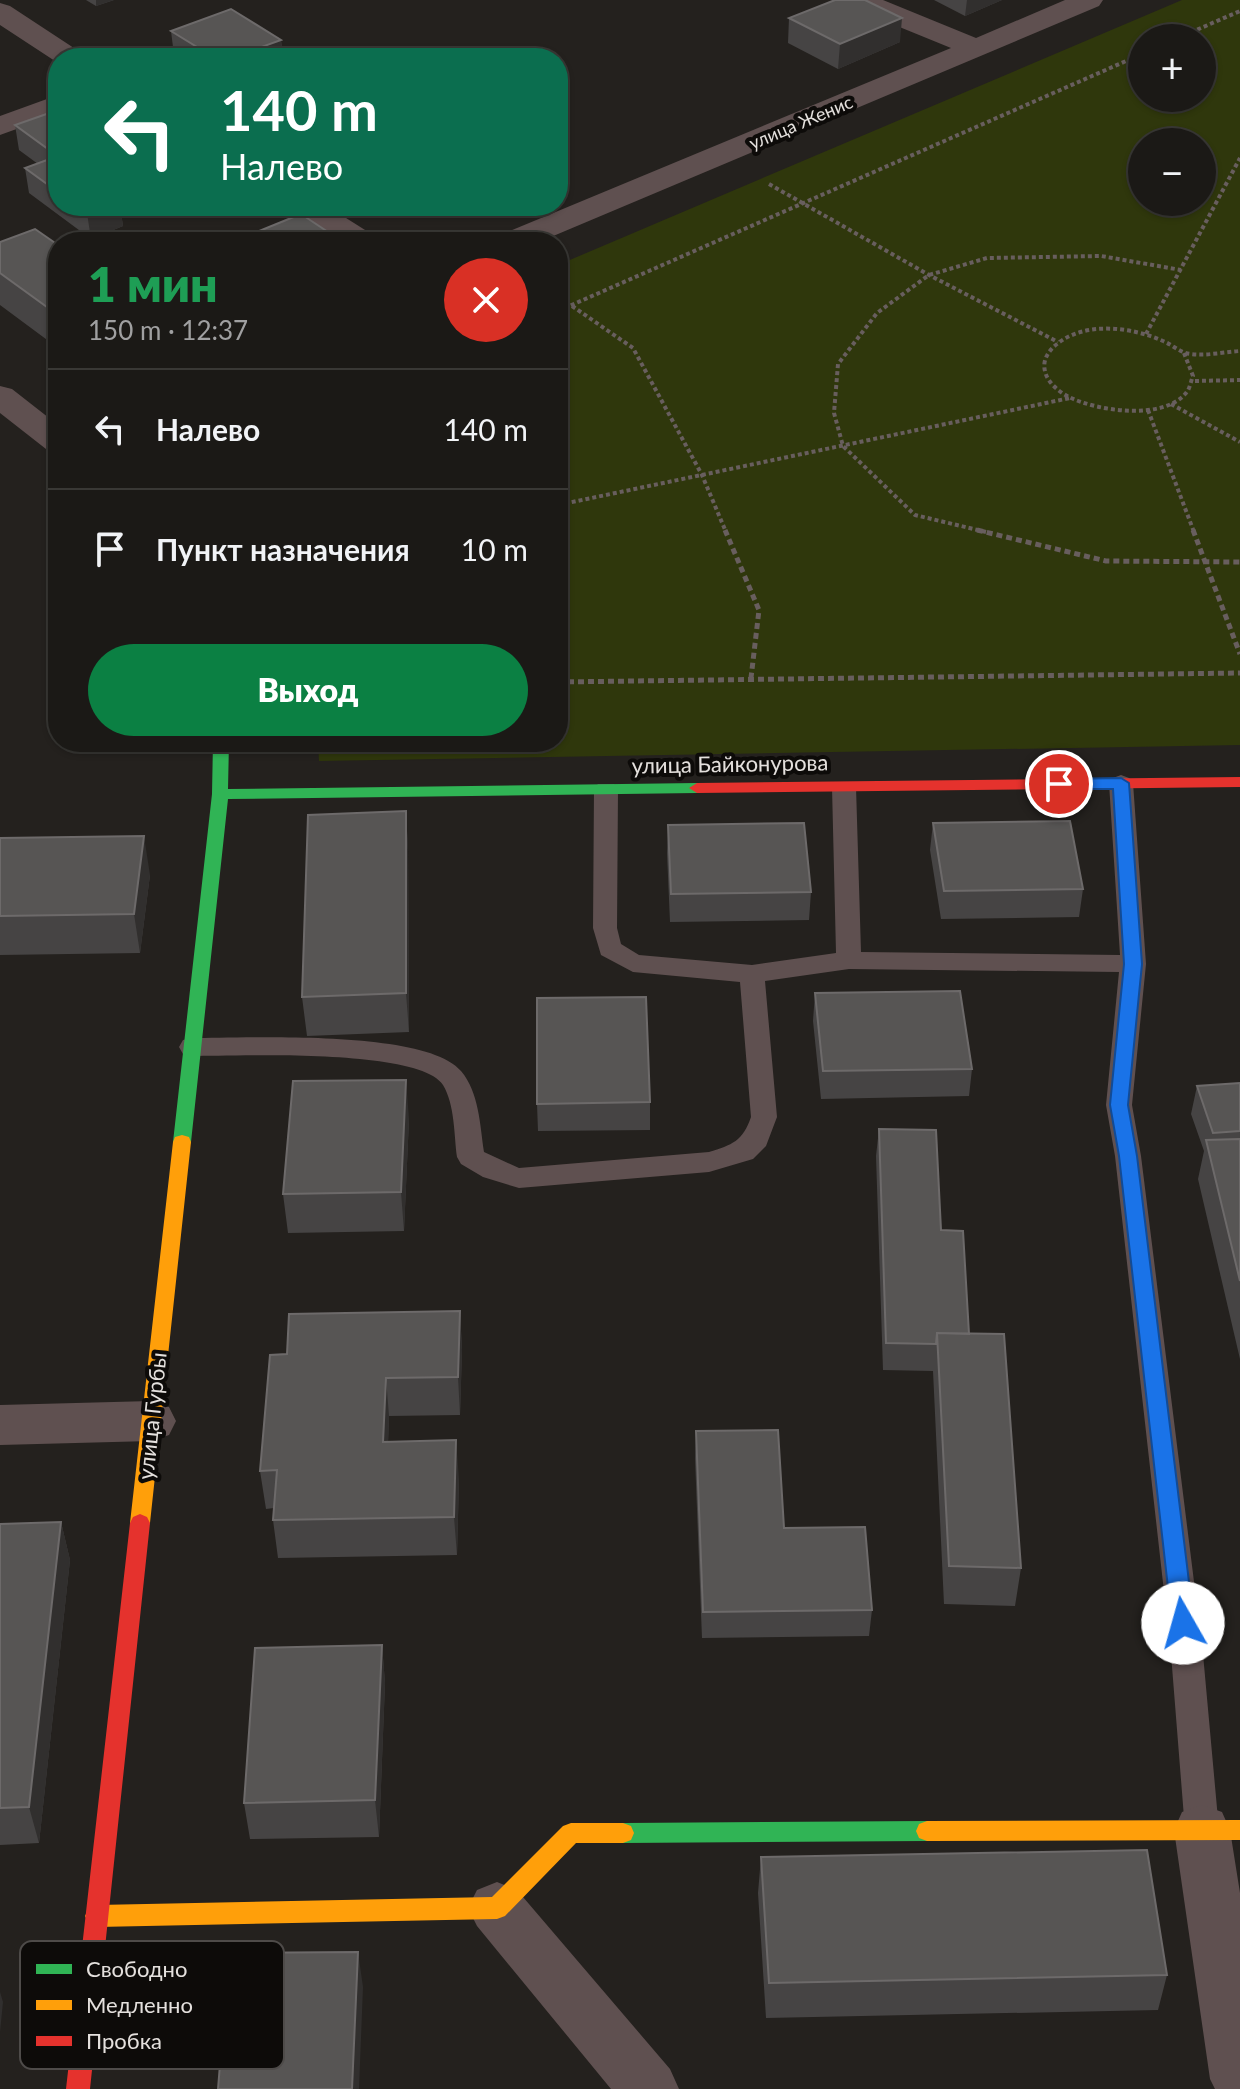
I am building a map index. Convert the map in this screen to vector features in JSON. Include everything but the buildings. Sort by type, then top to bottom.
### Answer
[{"type":"street","points":[[858,0],[976,48]]},
{"type":"street","name":"улица Женис","points":[[535,232],[1089,0]]},
{"type":"street","points":[[0,12],[55,48]]},
{"type":"street","points":[[0,126],[48,108]]},
{"type":"street","points":[[321,216],[346,232]]},
{"type":"street","points":[[0,396],[48,431]]},
{"type":"street","name":"улица Гурбы","points":[[94,1941],[220,794],[221,752]]},
{"type":"street","name":"улица Байконурова","points":[[220,794],[1240,782]]},
{"type":"street","points":[[0,1425],[151,1421]]},
{"type":"street","points":[[97,1916],[497,1908],[571,1833],[1221,1830],[1240,2079]]},
{"type":"street","points":[[497,1908],[649,2089]]},
{"type":"street","name":"улица Гурбы","points":[[78,2089],[80,2069]]},
{"type":"lane","points":[[1121,783],[1133,964],[1119,1105],[1128,1156],[1187,1654],[1221,1830]]},
{"type":"lane","points":[[844,787],[849,960]]},
{"type":"lane","points":[[606,789],[605,928],[610,949],[633,963],[752,974],[849,960],[1133,964]]},
{"type":"lane","points":[[192,1047],[389,1051],[425,1060],[449,1074],[461,1103],[471,1157],[493,1170],[519,1178],[709,1162],[743,1152],[757,1139],[764,1117],[752,974]]},
{"type":"path","points":[[1210,24],[1240,11]]},
{"type":"path","points":[[568,307],[1128,60]]},
{"type":"path","points":[[1146,334],[1240,158]]},
{"type":"path","points":[[769,184],[929,275],[1058,342]]},
{"type":"path","points":[[1181,270],[1101,256],[987,258],[929,275],[877,313],[838,364],[834,413],[843,446],[915,515],[1106,561],[1240,562]]},
{"type":"path","points":[[571,306],[633,348],[702,475],[759,610],[751,678]]},
{"type":"path","points":[[1121,329],[1146,334],[1184,353],[1194,367],[1195,381],[1187,393],[1171,404],[1148,410],[1120,411],[1094,407],[1070,398],[1048,381],[1043,367],[1046,354],[1058,342],[1095,330],[1121,329]]},
{"type":"path","points":[[1184,353],[1240,351]]},
{"type":"path","points":[[1195,381],[1240,380]]},
{"type":"path","points":[[568,503],[1070,398]]},
{"type":"path","points":[[1171,404],[1240,442]]},
{"type":"path","points":[[1148,410],[1240,654]]},
{"type":"path","points":[[568,682],[1240,673]]},
{"type":"green space","points":[[1182,0],[1240,0],[1240,745],[319,761],[319,752],[568,752],[568,261]]},
{"type":"traffic: fast","points":[[182,1142],[220,794],[221,752]]},
{"type":"traffic: fast","points":[[220,794],[697,788]]},
{"type":"traffic: fast","points":[[623,1833],[927,1831]]},
{"type":"traffic: slow","points":[[140,1523],[182,1142]]},
{"type":"traffic: slow","points":[[927,1831],[1240,1830]]},
{"type":"traffic: slow","points":[[97,1916],[497,1908],[571,1833],[623,1833]]},
{"type":"traffic: jam","points":[[697,788],[1240,782]]},
{"type":"traffic: jam","points":[[94,1941],[140,1523]]},
{"type":"traffic: jam","points":[[78,2089],[80,2069]]},
{"type":"route","points":[[1059,784],[1121,783],[1133,964],[1119,1105],[1128,1156],[1183,1623]]}]
